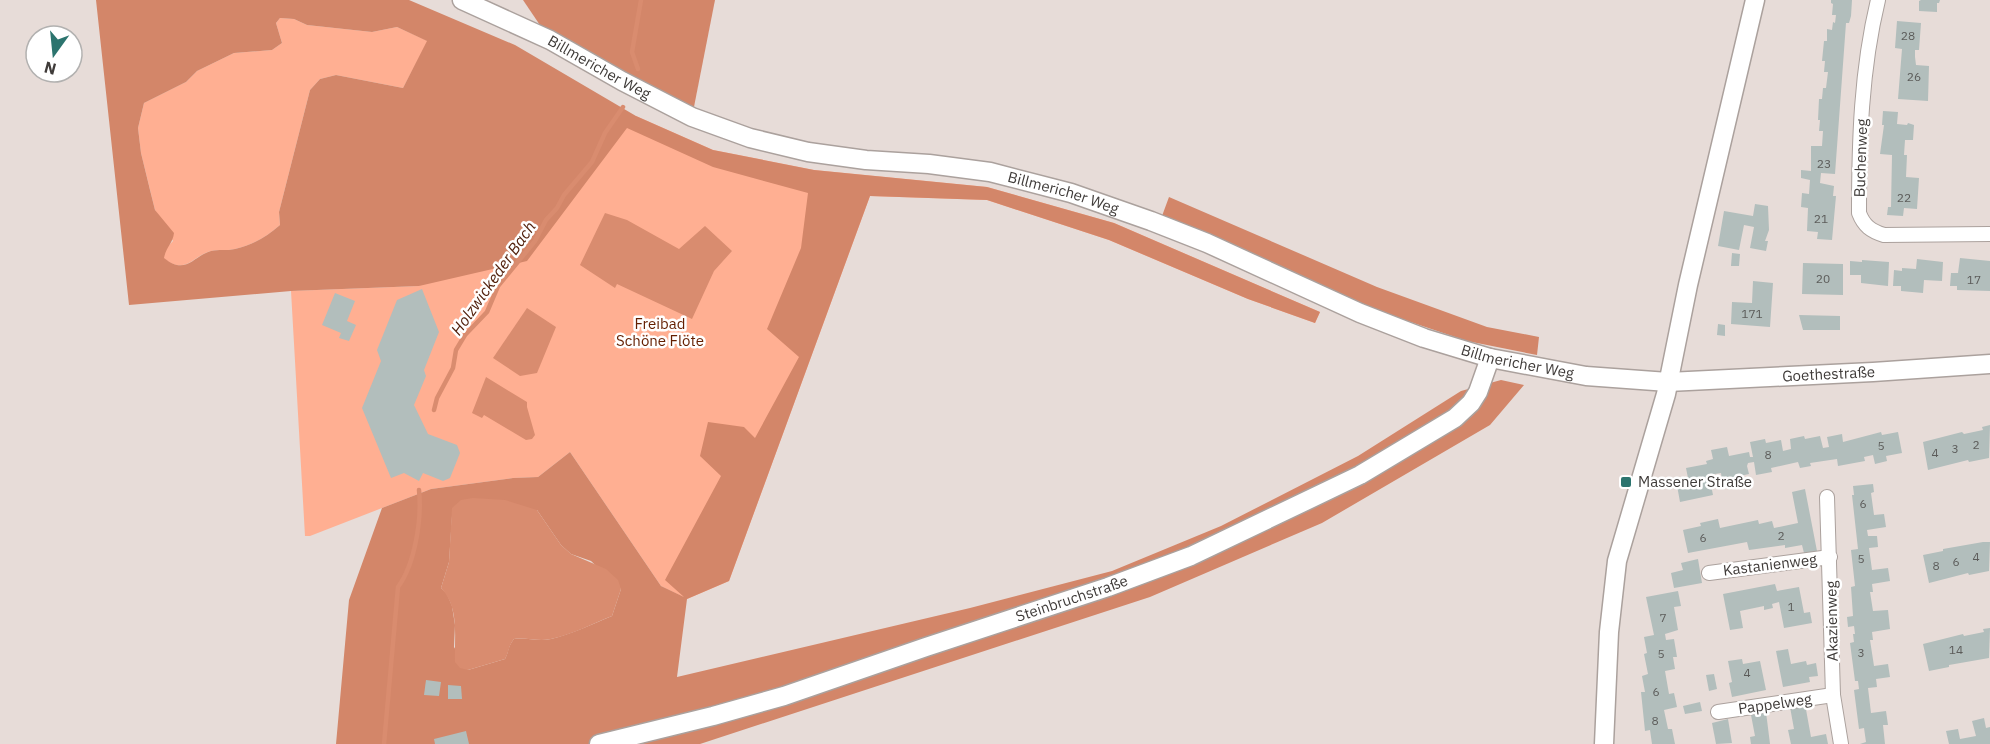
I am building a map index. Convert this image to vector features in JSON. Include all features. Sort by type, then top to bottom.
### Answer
[{"type":"street","name":"Billmericher Weg","points":[[462,0],[550,40],[692,117],[750,138],[808,152],[990,172],[1071,192],[1207,243],[1360,313],[1424,338],[1490,358],[1586,376],[1668,382]]},
{"type":"street","points":[[1604,744],[1609,632],[1616,571],[1668,382],[1688,285],[1755,0]]},
{"type":"street","name":"Buchenweg","points":[[1878,0],[1871,31],[1864,84],[1859,149],[1859,213],[1862,221],[1872,231],[1884,234],[1990,234]]},
{"type":"street","name":"Steinbruchstraße","points":[[598,744],[784,696],[1108,587],[1191,556],[1360,475],[1455,418],[1471,403],[1478,392],[1490,358]]},
{"type":"street","name":"Goethestraße","points":[[1668,382],[1990,364]]},
{"type":"street","name":"Akazienweg","points":[[1827,496],[1833,695],[1841,744]]},
{"type":"street","name":"Kastanienweg","points":[[1709,573],[1830,557]]},
{"type":"street","name":"Pappelweg","points":[[1718,712],[1833,695]]},
{"type":"green space","points":[[280,18],[294,19],[307,25],[372,32],[397,27],[428,41],[403,88],[336,75],[320,79],[310,90],[279,212],[280,225],[248,245],[232,250],[204,253],[183,265],[171,263],[163,258],[165,249],[173,241],[155,210],[141,153],[138,128],[144,103],[186,82],[197,71],[234,53],[272,50],[282,43],[276,23]]},
{"type":"green space","name":"Freibad Schöne Flöte","points":[[636,116],[713,150],[814,170],[987,187],[1114,223],[1320,312],[1315,323],[1248,299],[1109,240],[987,200],[870,196],[729,581],[687,599],[661,586],[570,452],[538,477],[431,489],[305,536],[291,291],[419,286]]},
{"type":"shaded area","points":[[96,0],[409,0],[515,45],[636,116],[713,150],[814,170],[987,187],[1114,223],[1320,312],[1315,323],[1248,299],[1109,240],[987,200],[870,196],[729,581],[687,599],[677,677],[970,608],[1112,571],[1221,526],[1358,456],[1461,391],[1501,380],[1524,385],[1490,425],[1322,523],[1150,597],[700,744],[336,744],[349,600],[382,508],[431,489],[538,477],[570,452],[661,586],[684,597],[665,580],[721,476],[700,456],[708,422],[744,427],[755,438],[799,357],[767,329],[801,248],[808,193],[713,167],[627,128],[527,261],[419,286],[291,291],[129,305]],"holes":[[[280,18],[294,19],[307,25],[372,32],[397,27],[427,41],[403,88],[336,75],[320,79],[310,90],[279,212],[280,225],[248,245],[232,250],[211,251],[184,265],[172,263],[164,258],[174,233],[155,210],[141,153],[138,128],[144,103],[186,82],[197,71],[234,53],[272,50],[282,43],[276,23]],[[537,510],[561,545],[571,554],[591,561],[621,589],[612,616],[551,639],[514,639],[505,659],[468,670],[454,647],[455,625],[452,606],[447,594],[441,588],[449,562],[452,516]]]},
{"type":"shaded area","points":[[523,0],[715,0],[692,117],[550,40]]},
{"type":"shaded area","points":[[1169,197],[1377,287],[1487,327],[1539,337],[1537,355],[1467,341],[1363,306],[1162,216]]},
{"type":"shaded area","points":[[605,213],[627,220],[679,249],[705,226],[732,251],[714,271],[692,319],[617,284],[615,288],[580,265]]},
{"type":"shaded area","points":[[527,308],[556,327],[537,373],[520,376],[493,358]]},
{"type":"shaded area","points":[[486,377],[527,402],[535,435],[532,439],[526,440],[484,415],[482,418],[472,413]]},
{"type":"shaded area","points":[[473,498],[505,500],[537,510],[561,545],[571,554],[606,569],[618,580],[621,589],[612,616],[575,632],[551,639],[514,639],[505,659],[468,670],[460,668],[455,662],[454,614],[441,588],[449,562],[452,508],[461,500]]},
{"type":"building","points":[[1831,0],[1852,0],[1851,16],[1849,23],[1846,23],[1835,174],[1821,173],[1820,183],[1834,186],[1833,196],[1836,196],[1832,240],[1817,239],[1818,232],[1807,231],[1808,208],[1801,207],[1802,193],[1809,194],[1810,180],[1801,178],[1801,170],[1811,171],[1811,146],[1822,146],[1823,131],[1819,131],[1820,120],[1818,120],[1819,99],[1822,99],[1823,88],[1826,88],[1828,72],[1824,72],[1825,61],[1822,61],[1824,41],[1827,41],[1827,29],[1832,30],[1836,15],[1832,15]]},
{"type":"building","points":[[1921,0],[1940,0],[1937,3],[1937,12],[1919,11]]},
{"type":"building","points":[[1897,21],[1921,23],[1919,50],[1915,50],[1915,57],[1916,65],[1929,66],[1928,101],[1898,99],[1902,49],[1895,48]]},
{"type":"building","points":[[1883,111],[1898,112],[1897,124],[1914,125],[1913,140],[1905,140],[1904,155],[1907,155],[1906,177],[1919,178],[1917,209],[1904,208],[1903,216],[1887,215],[1888,207],[1891,207],[1892,155],[1880,154],[1884,125],[1882,125]]},
{"type":"building","points":[[1755,204],[1768,206],[1769,230],[1765,241],[1768,241],[1766,251],[1750,248],[1754,227],[1744,225],[1739,250],[1718,246],[1724,211],[1753,216]]},
{"type":"building","points":[[1732,253],[1740,254],[1739,266],[1731,266]]},
{"type":"building","points":[[1960,258],[1990,261],[1990,291],[1957,290],[1957,286],[1950,286],[1951,273],[1958,273]]},
{"type":"building","points":[[1917,259],[1943,262],[1942,281],[1924,280],[1923,293],[1901,291],[1901,286],[1893,286],[1894,270],[1916,269]]},
{"type":"building","points":[[1862,260],[1889,262],[1888,286],[1861,283],[1861,275],[1850,275],[1850,261],[1862,262]]},
{"type":"building","points":[[1803,263],[1843,264],[1843,295],[1802,294]]},
{"type":"building","points":[[1753,281],[1773,283],[1770,327],[1731,324],[1732,302],[1752,303]]},
{"type":"building","points":[[422,289],[439,332],[424,370],[426,376],[414,405],[428,434],[457,445],[460,453],[450,478],[443,481],[423,473],[419,481],[404,473],[391,478],[362,408],[381,361],[377,350],[397,300]]},
{"type":"building","points":[[335,293],[355,301],[347,321],[356,325],[349,341],[339,338],[341,333],[322,325]]},
{"type":"building","points":[[1799,315],[1840,316],[1840,330],[1803,330]]},
{"type":"building","points":[[1718,324],[1725,325],[1725,336],[1717,335]]},
{"type":"building","points":[[1990,425],[1989,458],[1969,462],[1968,460],[1928,470],[1923,442],[1962,432],[1964,434],[1983,430],[1982,427]]},
{"type":"building","points":[[1881,432],[1882,435],[1898,432],[1902,453],[1886,456],[1887,461],[1875,464],[1873,455],[1864,457],[1865,461],[1838,466],[1837,459],[1810,463],[1811,466],[1800,468],[1798,462],[1771,468],[1772,472],[1756,475],[1754,462],[1748,463],[1749,474],[1722,480],[1721,473],[1709,475],[1713,495],[1680,502],[1676,480],[1688,478],[1686,468],[1707,464],[1706,461],[1713,459],[1711,450],[1727,447],[1729,456],[1749,452],[1750,457],[1753,457],[1750,442],[1765,439],[1766,443],[1781,440],[1783,451],[1791,449],[1790,439],[1804,436],[1805,439],[1820,436],[1823,448],[1829,447],[1827,437],[1842,434],[1843,442]]},
{"type":"building","points":[[1873,484],[1874,492],[1871,493],[1874,515],[1884,514],[1886,527],[1867,530],[1868,536],[1877,536],[1878,547],[1869,548],[1872,570],[1888,568],[1890,581],[1872,584],[1873,592],[1870,592],[1873,611],[1888,610],[1890,629],[1872,632],[1873,640],[1870,640],[1874,666],[1888,664],[1890,677],[1876,679],[1877,687],[1868,688],[1871,713],[1886,711],[1888,725],[1883,725],[1885,744],[1860,744],[1866,742],[1864,728],[1859,729],[1854,690],[1859,689],[1858,681],[1855,681],[1850,643],[1854,642],[1853,634],[1855,634],[1854,626],[1848,627],[1847,617],[1853,616],[1851,587],[1855,586],[1851,550],[1858,549],[1852,495],[1854,495],[1853,486]]},
{"type":"building","points":[[1805,489],[1817,551],[1804,553],[1802,545],[1749,550],[1747,542],[1688,553],[1683,530],[1701,526],[1700,523],[1718,519],[1720,528],[1758,520],[1759,524],[1772,521],[1774,528],[1798,523],[1792,492]]},
{"type":"building","points":[[1990,542],[1989,571],[1969,575],[1968,573],[1929,583],[1923,555]]},
{"type":"building","points":[[1698,559],[1702,583],[1674,588],[1671,573],[1683,570],[1681,563]]},
{"type":"building","points":[[1775,584],[1777,591],[1799,587],[1804,613],[1810,612],[1812,623],[1784,628],[1779,602],[1772,604],[1773,608],[1764,610],[1764,606],[1740,611],[1743,628],[1730,630],[1723,594]]},
{"type":"building","points":[[1678,591],[1681,606],[1674,607],[1678,630],[1665,634],[1666,640],[1674,639],[1677,657],[1673,657],[1675,669],[1665,671],[1669,694],[1674,693],[1677,707],[1664,710],[1668,729],[1672,729],[1675,744],[1652,744],[1650,730],[1645,731],[1641,692],[1645,692],[1642,676],[1648,674],[1644,654],[1647,653],[1644,637],[1654,635],[1646,597]]},
{"type":"building","points":[[1990,628],[1989,658],[1929,671],[1923,644],[1963,634],[1964,636],[1984,632],[1983,629]]},
{"type":"building","points":[[1788,649],[1791,664],[1806,661],[1807,665],[1816,663],[1818,676],[1809,677],[1810,682],[1783,687],[1776,651]]},
{"type":"building","points":[[1742,659],[1743,664],[1760,661],[1766,690],[1732,697],[1728,661]]},
{"type":"building","points":[[1714,674],[1717,689],[1709,691],[1706,675]]},
{"type":"building","points":[[426,680],[441,682],[439,696],[424,695]]},
{"type":"building","points":[[448,685],[461,686],[462,699],[448,699]]},
{"type":"building","points":[[1700,702],[1702,711],[1685,714],[1683,706]]},
{"type":"building","points":[[1805,704],[1811,737],[1826,734],[1828,744],[1791,744],[1788,730],[1794,729],[1790,707]]},
{"type":"building","points":[[1766,712],[1770,744],[1751,744],[1750,737],[1755,736],[1751,715]]},
{"type":"building","points":[[1984,718],[1986,728],[1990,727],[1990,744],[1949,744],[1946,731],[1958,729],[1960,739],[1976,736],[1972,721]]},
{"type":"building","points":[[1728,719],[1732,743],[1716,744],[1712,723]]},
{"type":"building","points":[[466,731],[469,744],[435,744],[434,739]]},
{"type":"waterway","name":"Holzwickeder Bach","points":[[638,69],[632,52],[641,0]]},
{"type":"waterway","name":"Holzwickeder Bach","points":[[434,410],[437,398],[453,368],[456,350],[465,335],[487,312],[498,286],[535,241],[546,220],[557,208],[564,195],[592,162],[605,133],[623,107]]},
{"type":"waterway","name":"Holzwickeder Bach","points":[[384,744],[398,587],[409,566],[416,541],[419,490]]},
{"type":"place","name":"Massener Straße","points":[[1626,482]]}]
